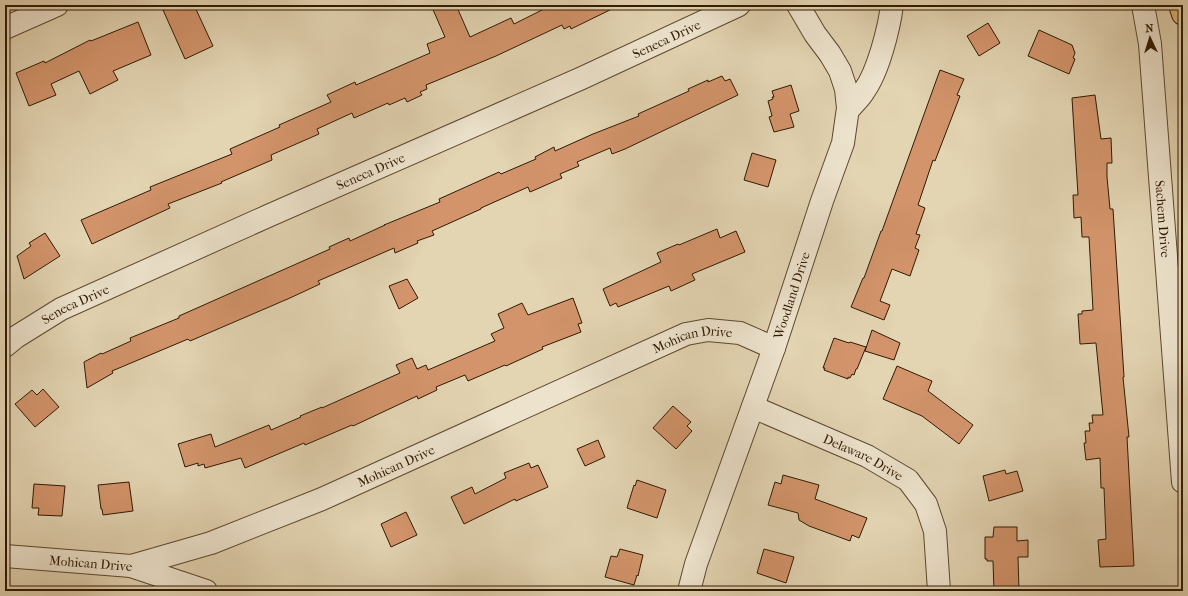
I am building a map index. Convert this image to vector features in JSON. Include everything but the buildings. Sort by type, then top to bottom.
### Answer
[{"type":"main road","points":[[1181,5],[1183,13]]},
{"type":"street","points":[[5,28],[57,5]]},
{"type":"street","name":"Seneca Drive","points":[[5,346],[16,337],[61,309],[582,78],[740,5]]},
{"type":"street","name":"Woodland Drive","points":[[689,591],[696,564],[774,348],[822,200],[843,142],[848,110],[846,89],[840,71],[830,54],[815,34],[798,5]]},
{"type":"street","points":[[848,110],[865,91],[876,71],[892,5]]},
{"type":"street","name":"Sachem Drive","points":[[1143,5],[1150,44],[1183,482]]},
{"type":"street","name":"Mohican Drive","points":[[5,556],[131,566],[211,544],[322,499],[686,334],[708,330],[740,332],[774,348]]},
{"type":"street","name":"Delaware Drive","points":[[753,407],[867,456],[908,480],[926,504],[935,531],[939,591]]},
{"type":"street","points":[[131,566],[206,591]]}]
